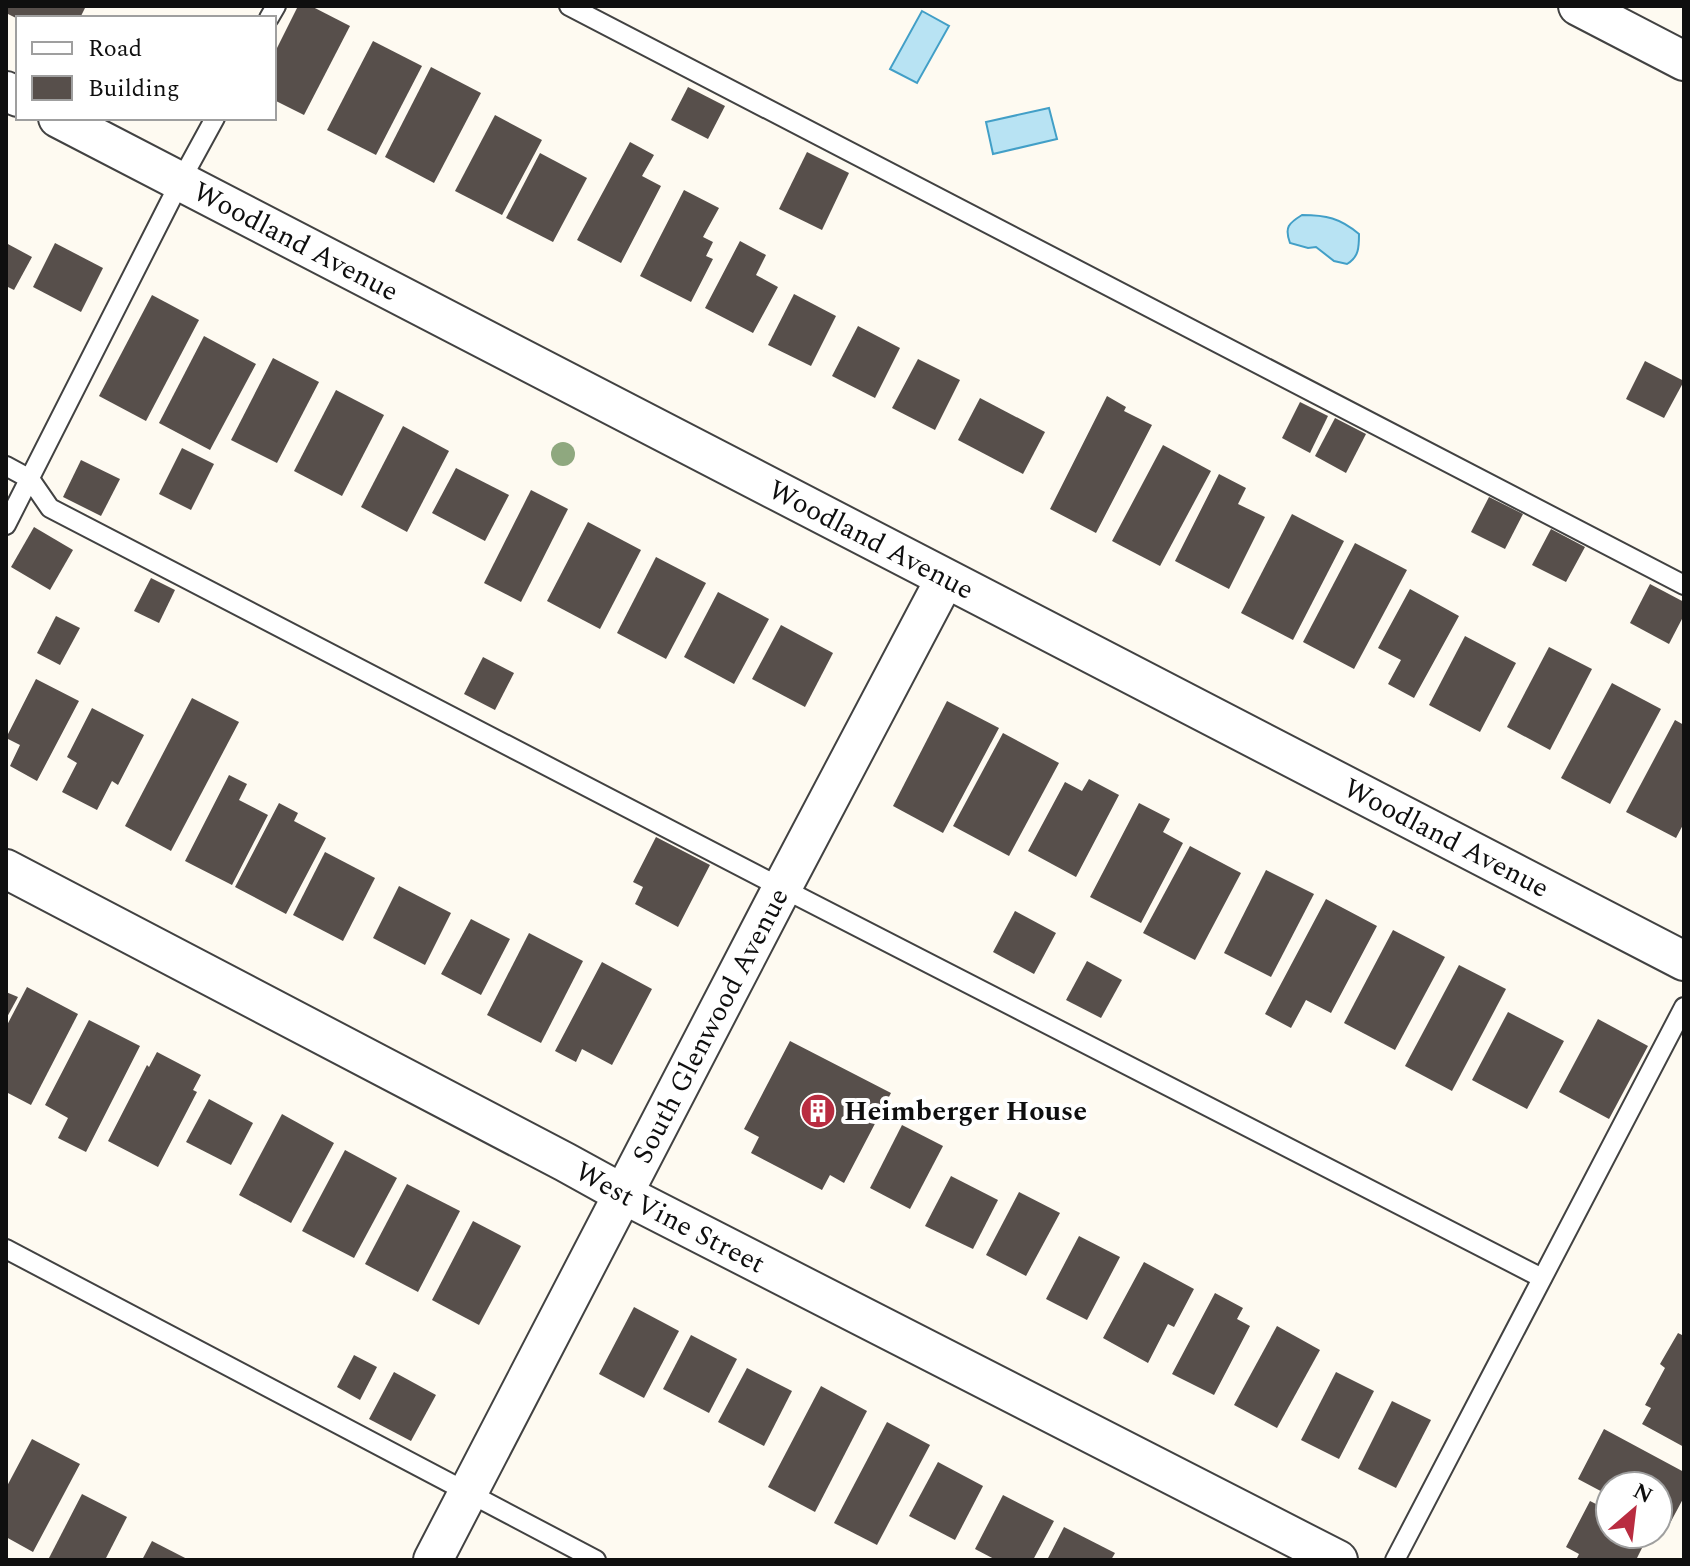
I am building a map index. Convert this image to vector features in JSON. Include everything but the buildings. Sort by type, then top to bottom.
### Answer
[{"type":"street","points":[[1578,6],[1684,61]]},
{"type":"street","name":"Woodland Avenue","points":[[62,120],[1684,961]]},
{"type":"street","name":"South Glenwood Avenue","points":[[433,1560],[945,579]]},
{"type":"street","name":"West Vine Street","points":[[6,869],[623,1194],[1338,1560]]},
{"type":"lane","points":[[569,6],[1684,585]]},
{"type":"lane","points":[[6,525],[214,120]]},
{"type":"lane","points":[[6,466],[30,479],[50,508],[1542,1278]]},
{"type":"lane","points":[[1395,1560],[1684,1007]]},
{"type":"lane","points":[[6,1249],[596,1560]]},
{"type":"water","points":[[922,11],[949,26],[917,83],[890,69]]},
{"type":"water","points":[[1049,108],[1057,139],[993,154],[986,122]]},
{"type":"water","points":[[1302,215],[1332,218],[1359,234],[1354,258],[1347,264],[1334,261],[1316,247],[1290,243],[1289,226]]},
{"type":"place","name":"Heimberger House","points":[[818,1111]]}]
